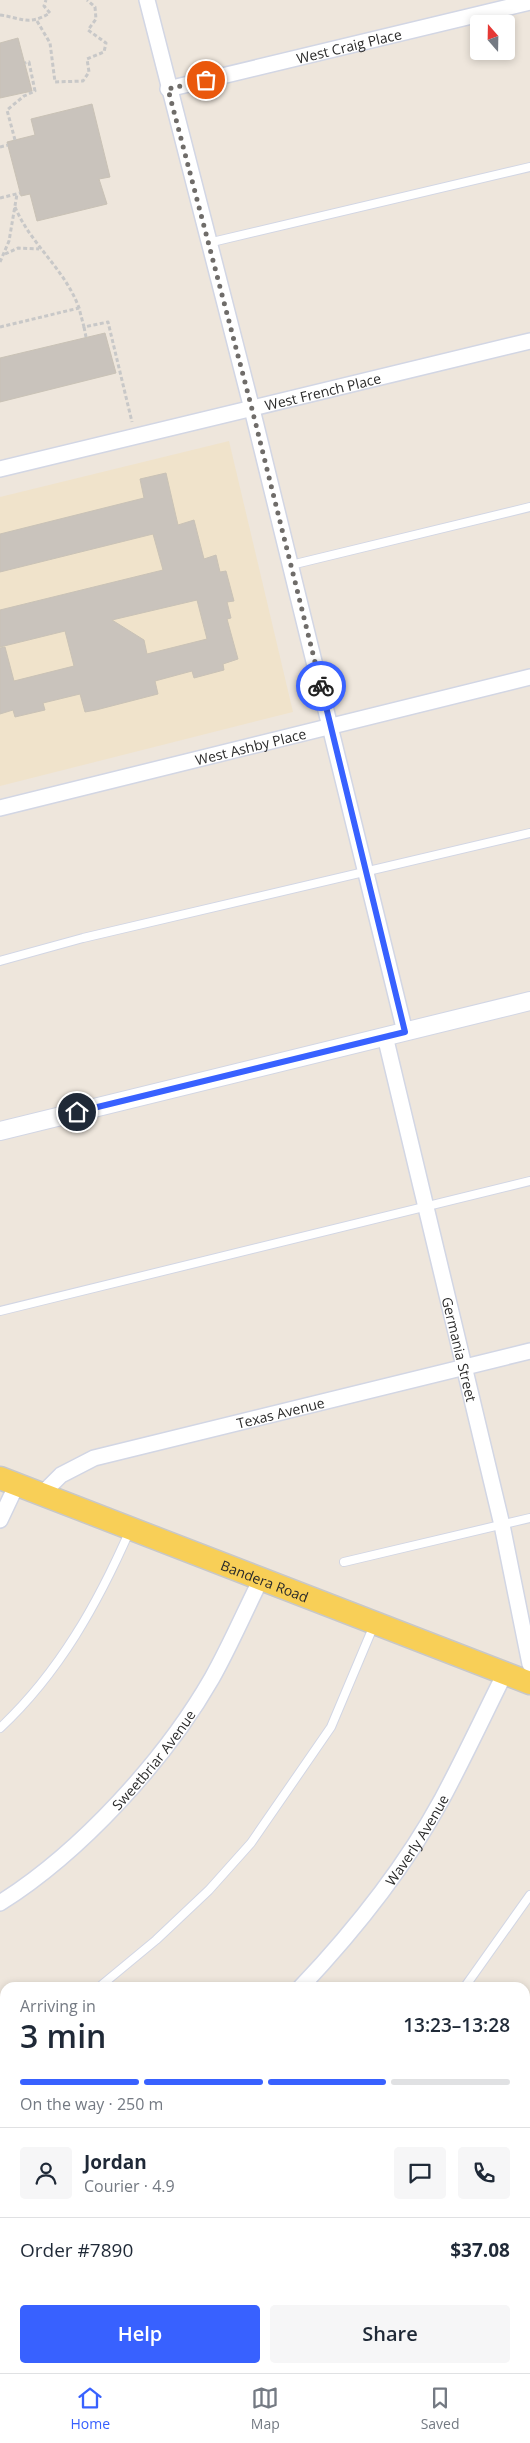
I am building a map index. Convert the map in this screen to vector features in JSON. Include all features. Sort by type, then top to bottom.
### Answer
[{"type":"main road","name":"Bandera Road","points":[[9,1481],[530,1683]]},
{"type":"street","points":[[147,0],[168,89],[252,409],[405,1032]]},
{"type":"street","name":"West Craig Place","points":[[168,89],[530,2]]},
{"type":"street","name":"West French Place","points":[[0,469],[530,341]]},
{"type":"street","name":"West Ashby Place","points":[[0,808],[530,677]]},
{"type":"street","points":[[0,1132],[530,1001]]},
{"type":"street","name":"Germania Street","points":[[385,1036],[502,1525],[530,1664]]},
{"type":"street","name":"Texas Avenue","points":[[42,1494],[61,1475],[94,1458],[530,1351]]},
{"type":"street","points":[[0,1520],[9,1481]]},
{"type":"street","name":"Sweetbriar Avenue","points":[[0,1903],[67,1852],[121,1799],[170,1741],[212,1678],[261,1579]]},
{"type":"street","name":"Waverly Avenue","points":[[306,1982],[322,1965],[386,1886],[409,1852],[441,1800],[505,1673]]},
{"type":"lane","points":[[208,244],[530,167]]},
{"type":"lane","points":[[291,566],[530,507]]},
{"type":"lane","points":[[0,961],[83,938],[367,873],[530,832]]},
{"type":"lane","points":[[0,1311],[530,1181]]},
{"type":"lane","points":[[344,1562],[530,1518]]},
{"type":"lane","points":[[0,1728],[53,1668],[86,1621],[110,1575],[131,1528]]},
{"type":"lane","points":[[105,1982],[156,1940],[209,1890],[251,1843],[331,1727],[375,1623]]},
{"type":"lane","points":[[468,1982],[530,1895]]},
{"type":"path","points":[[0,15],[18,20],[37,21],[50,14],[44,6],[46,0]]},
{"type":"path","points":[[37,21],[50,43],[55,82],[83,81],[89,72],[88,59],[104,52],[106,43],[88,30],[96,19],[95,7],[87,0]]},
{"type":"path","points":[[15,140],[7,110],[24,96],[35,91],[28,62],[25,63]]},
{"type":"path","points":[[0,147],[8,145]]},
{"type":"path","points":[[0,198],[19,193],[9,241],[0,262]]},
{"type":"path","points":[[15,207],[25,228],[39,249],[59,270],[71,288],[79,308],[86,337]]},
{"type":"path","points":[[4,254],[18,248],[39,249]]},
{"type":"path","points":[[0,327],[79,308]]},
{"type":"path","points":[[84,327],[108,322],[135,437]]},
{"type":"shaded area","points":[[229,441],[293,712],[0,786],[0,497]]},
{"type":"building","points":[[18,38],[32,91],[0,98],[0,43]]},
{"type":"building","points":[[92,104],[110,177],[99,179],[107,204],[37,221],[30,194],[21,196],[7,142],[35,135],[31,119]]},
{"type":"building","points":[[105,333],[116,373],[0,402],[0,358]]},
{"type":"building","points":[[166,473],[178,525],[194,520],[204,559],[216,555],[220,572],[226,571],[234,601],[227,602],[231,618],[227,619],[238,659],[223,664],[224,670],[194,678],[192,671],[155,681],[158,694],[96,710],[85,712],[80,694],[43,703],[45,710],[15,717],[13,710],[0,714],[0,648],[5,647],[14,681],[74,666],[65,631],[0,647],[0,610],[163,570],[153,534],[0,572],[0,534],[144,498],[140,479]],"holes":[[[197,600],[207,639],[147,654],[144,640],[112,620]]]},
{"type":"way so far","points":[[206,80],[168,89],[252,409],[321,686]]},
{"type":"route","points":[[77,1112],[405,1032],[321,686]]}]
